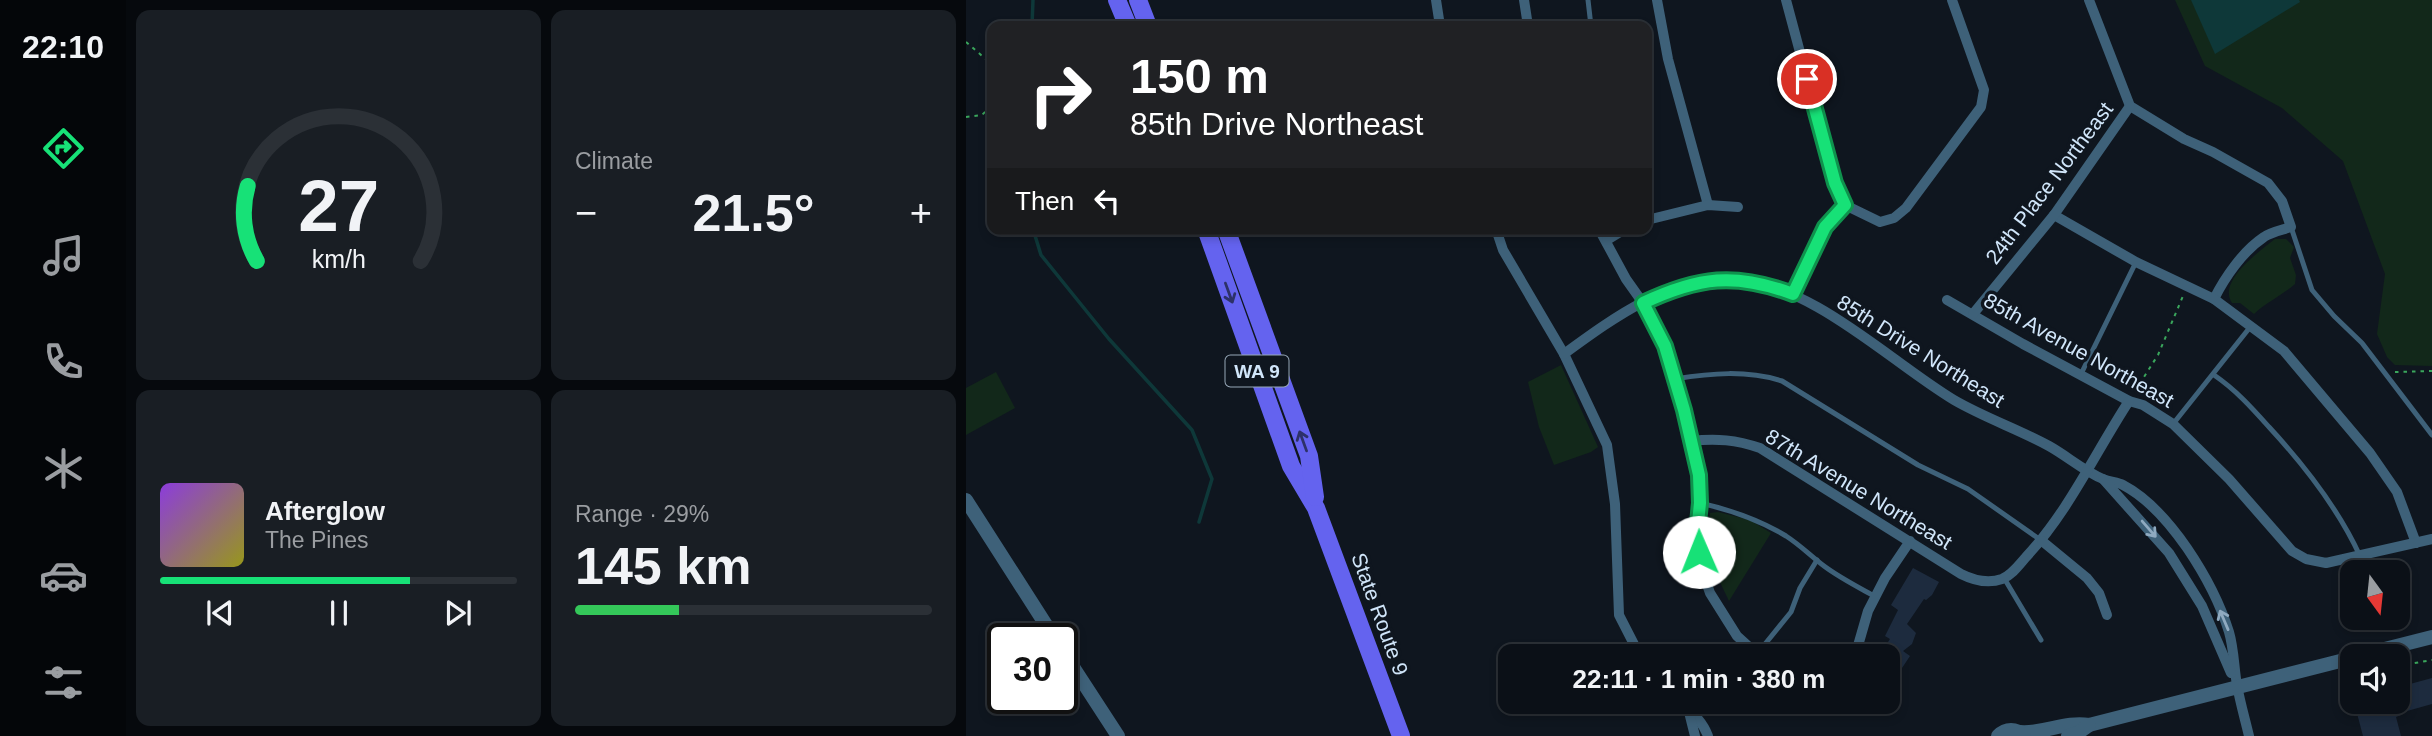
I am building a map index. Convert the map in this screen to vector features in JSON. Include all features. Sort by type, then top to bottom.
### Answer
[{"type":"main road","points":[[1118,0],[1126,21]]},
{"type":"main road","points":[[1138,0],[1146,21]]},
{"type":"main road","name":"State Route 9","points":[[1208,235],[1291,466],[1316,508],[1401,736]]},
{"type":"main road","name":"State Route 9","points":[[1228,235],[1309,456],[1316,508]]},
{"type":"street","points":[[1436,0],[1439,21]]},
{"type":"street","points":[[1524,0],[1527,21]]},
{"type":"street","points":[[1657,0],[1668,59],[1708,205]]},
{"type":"street","points":[[1786,0],[1835,183],[1845,205],[1880,222],[1894,218],[1906,208],[1981,107],[1984,90],[1952,0]]},
{"type":"street","points":[[2089,0],[2130,106],[2174,134],[2268,183],[2282,201],[2291,228],[2266,235],[2248,250],[2220,286],[2214,299]]},
{"type":"street","name":"24th Place Northeast","points":[[1973,314],[2054,215],[2130,106]]},
{"type":"street","points":[[1652,216],[1708,205],[1738,207]]},
{"type":"street","points":[[1793,294],[1825,227],[1845,205]]},
{"type":"street","points":[[2054,215],[2136,262],[2214,299],[2284,351],[2370,453],[2397,492],[2416,542]]},
{"type":"street","points":[[1498,235],[1503,250],[1564,354],[1607,445],[1615,504],[1619,615],[1634,644]]},
{"type":"street","points":[[1603,235],[1665,346],[1699,475],[1697,533],[1702,570],[1710,593],[1737,636],[1746,644]]},
{"type":"street","points":[[1607,240],[1615,235]]},
{"type":"street","name":"85th Drive Northeast","points":[[1564,354],[1605,324],[1643,303],[1698,282],[1732,279],[1766,283],[1793,294],[1864,337],[1953,399],[2047,445],[2103,479],[2123,485],[2146,501],[2168,523],[2204,575],[2230,633],[2237,687]]},
{"type":"street","name":"85th Avenue Northeast","points":[[1947,300],[2174,424],[2229,479],[2292,551],[2306,559],[2326,563],[2360,556]]},
{"type":"street","points":[[2004,578],[2042,541],[2076,493],[2129,401]]},
{"type":"street","name":"87th Avenue Northeast","points":[[1691,441],[1713,438],[1736,440],[1760,448],[1973,581],[1989,582],[2004,578]]},
{"type":"street","name":"85th Drive Northeast","points":[[2103,479],[2115,495],[2146,525],[2178,568],[2202,606],[2237,687]]},
{"type":"street","points":[[966,500],[1045,623]]},
{"type":"street","points":[[2360,556],[2432,539]]},
{"type":"street","points":[[1858,644],[1868,611],[1910,541]]},
{"type":"street","points":[[2042,541],[2087,578],[2099,593],[2107,615]]},
{"type":"street","points":[[2405,644],[2432,637]]},
{"type":"street","points":[[1998,736],[2009,730],[2022,734],[2075,723],[2088,725],[2340,661]]},
{"type":"street","points":[[1078,675],[1118,736]]},
{"type":"street","points":[[2237,687],[2249,736]]},
{"type":"street","points":[[1687,714],[1695,736]]},
{"type":"street","points":[[1695,714],[1708,736]]},
{"type":"street","points":[[2068,736],[2078,733],[2088,725]]},
{"type":"lane","points":[[1588,0],[1590,21]]},
{"type":"lane","points":[[2291,228],[2312,290],[2361,343],[2432,435]]},
{"type":"lane","points":[[2081,374],[2136,262]]},
{"type":"lane","points":[[2174,424],[2251,326]]},
{"type":"lane","points":[[1675,379],[1724,374],[1764,375],[1782,381],[1919,465],[1968,489],[2042,541]]},
{"type":"lane","points":[[2214,376],[2233,388],[2303,464],[2351,537],[2360,556]]},
{"type":"lane","points":[[1700,503],[1734,511],[1786,536],[1842,578],[1876,597]]},
{"type":"lane","points":[[2178,568],[2192,556]]},
{"type":"lane","points":[[1766,644],[1791,612],[1800,588],[1817,560]]},
{"type":"lane","points":[[2004,578],[2041,640]]},
{"type":"path","points":[[966,42],[987,60]]},
{"type":"path","points":[[966,117],[982,115],[987,110]]},
{"type":"path","points":[[2129,401],[2158,355],[2189,286]]},
{"type":"path","points":[[2384,372],[2432,372]]},
{"type":"path","points":[[2410,664],[2432,660]]},
{"type":"shaded area","points":[[2175,0],[2432,0],[2432,366],[2395,365],[2387,357],[2377,334],[2385,274],[2343,161],[2282,108],[2205,66]]},
{"type":"shaded area","points":[[2191,0],[2299,0],[2300,2],[2215,54]]},
{"type":"shaded area","points":[[2275,239],[2286,239],[2294,247],[2290,258],[2296,275],[2295,284],[2254,314],[2240,303],[2232,303],[2230,285],[2242,267]]},
{"type":"shaded area","points":[[1561,365],[1598,447],[1554,465],[1539,427],[1528,382]]},
{"type":"shaded area","points":[[996,372],[1015,408],[966,435],[966,388]]},
{"type":"shaded area","points":[[1718,512],[1750,520],[1771,533],[1729,601],[1711,562],[1715,543],[1709,524],[1710,513]]},
{"type":"building","points":[[1913,568],[1939,582],[1932,595],[1924,599],[1907,624],[1916,633],[1912,644],[1903,651],[1910,656],[1900,671],[1900,644],[1887,644],[1890,639],[1885,636],[1898,610],[1891,605]]},
{"type":"building","points":[[2432,678],[2432,704],[2410,710],[2410,684]]},
{"type":"building","points":[[2357,714],[2400,714],[2396,717],[2401,736],[2363,736]]},
{"type":"waterway","points":[[1032,21],[1033,0]]},
{"type":"waterway","points":[[1035,235],[1041,255],[1109,339],[1192,430],[1212,479],[1199,522]]},
{"type":"route","points":[[1699,552],[1699,475],[1665,346],[1643,303],[1698,282],[1732,279],[1766,283],[1793,294],[1825,227],[1845,205],[1835,183],[1807,79]]}]
